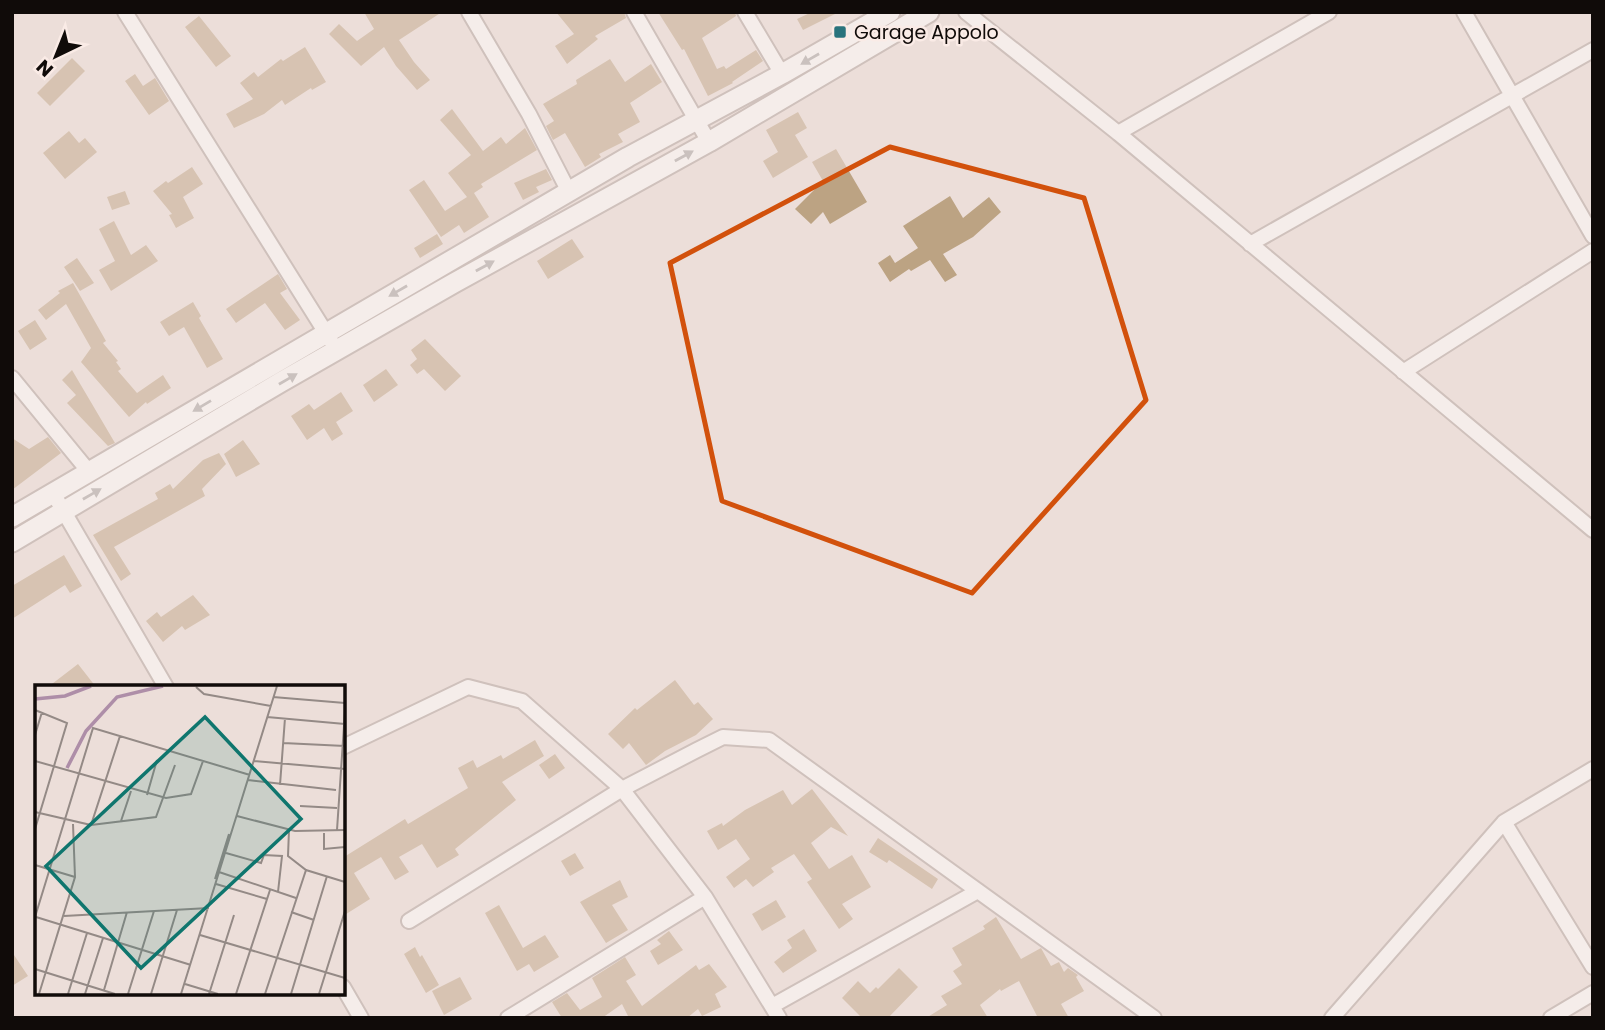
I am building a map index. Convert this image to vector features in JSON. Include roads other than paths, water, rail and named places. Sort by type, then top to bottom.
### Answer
[{"type":"main road","points":[[12,517],[569,192],[782,75],[890,12]]},
{"type":"main road","points":[[12,542],[454,283],[709,142],[929,12]]},
{"type":"street","points":[[125,12],[337,351]]},
{"type":"street","points":[[469,12],[523,103],[569,192]]},
{"type":"street","points":[[634,12],[709,142]]},
{"type":"street","points":[[745,12],[782,75]]},
{"type":"street","points":[[966,12],[1118,133],[1593,530]]},
{"type":"street","points":[[1118,133],[1329,12]]},
{"type":"street","points":[[1465,12],[1593,236]]},
{"type":"street","points":[[1250,244],[1593,50]]},
{"type":"street","points":[[1403,372],[1593,251]]},
{"type":"street","points":[[12,377],[90,473]]},
{"type":"street","points":[[53,493],[165,685]]},
{"type":"street","points":[[345,746],[468,687],[522,701],[622,789],[705,897],[775,1012],[978,891]]},
{"type":"street","points":[[410,921],[622,789],[723,737],[769,740],[1154,1018]]},
{"type":"street","points":[[1332,1018],[1504,822],[1593,769]]},
{"type":"street","points":[[1504,822],[1593,967]]},
{"type":"street","points":[[508,1018],[705,897]]},
{"type":"street","points":[[345,990],[361,1018]]},
{"type":"street","points":[[1551,1018],[1593,993]]},
{"type":"place","name":"Garage Appolo","points":[[840,32]]}]
